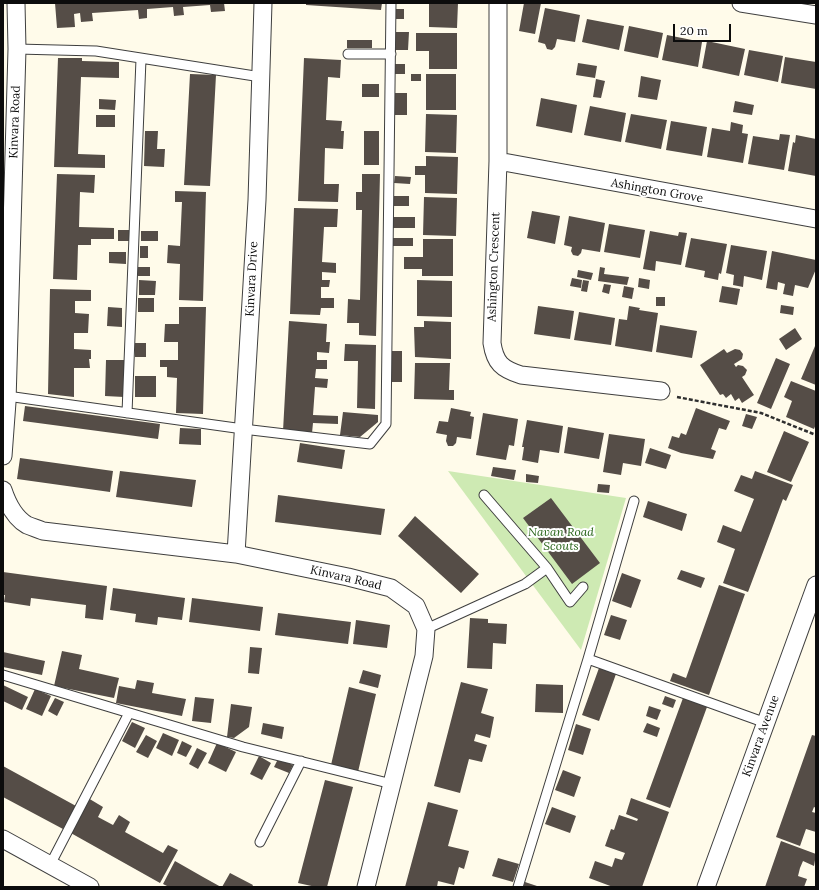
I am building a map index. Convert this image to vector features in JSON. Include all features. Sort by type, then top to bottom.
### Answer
[{"type":"street","name":"Kinvara Road","points":[[3,456],[17,49],[16,3]]},
{"type":"street","name":"Kinvara Drive","points":[[236,554],[256,200],[263,3]]},
{"type":"street","name":"Ashington Crescent","points":[[498,3],[498,161],[492,343],[493,355],[500,365],[508,371],[521,375],[661,391]]},
{"type":"street","points":[[741,3],[816,15]]},
{"type":"street","name":"Ashington Grove","points":[[498,161],[816,219]]},
{"type":"street","name":"Kinvara Road","points":[[3,490],[16,515],[26,524],[42,531],[236,554],[348,577],[390,588],[416,606],[426,629],[424,656],[366,887]]},
{"type":"street","name":"Kinvara Avenue","points":[[706,887],[816,585]]},
{"type":"street","points":[[3,839],[82,885]]},
{"type":"lane","points":[[6,400],[127,413],[370,444],[386,424],[391,3]]},
{"type":"lane","points":[[17,49],[96,51],[261,77]]},
{"type":"lane","points":[[348,54],[390,54]]},
{"type":"lane","points":[[127,413],[141,59]]},
{"type":"lane","points":[[484,495],[547,568],[570,602],[583,587]]},
{"type":"lane","points":[[518,887],[588,659],[634,501]]},
{"type":"lane","points":[[426,629],[525,584],[547,568]]},
{"type":"lane","points":[[588,659],[766,723]]},
{"type":"lane","points":[[3,675],[244,747],[392,784]]},
{"type":"lane","points":[[50,865],[129,712]]},
{"type":"lane","points":[[260,842],[301,761]]},
{"type":"path","points":[[661,391],[676,397],[761,413],[816,435]]},
{"type":"green space","name":"Navan Road Scouts","points":[[448,471],[626,498],[581,650]]},
{"type":"building","points":[[55,3],[224,3],[225,11],[211,12],[210,5],[183,7],[184,15],[174,16],[173,7],[147,9],[147,18],[139,19],[138,10],[92,13],[93,21],[81,22],[80,13],[74,14],[75,27],[57,28]]},
{"type":"building","points":[[306,3],[382,3],[381,10],[306,5]]},
{"type":"building","points":[[429,3],[458,3],[457,28],[429,27]]},
{"type":"building","points":[[524,3],[541,3],[535,34],[519,31]]},
{"type":"building","points":[[545,8],[580,15],[575,42],[557,39],[555,47],[552,50],[547,49],[545,44],[538,42]]},
{"type":"building","points":[[394,9],[404,9],[404,19],[394,19]]},
{"type":"building","points":[[587,19],[624,26],[619,50],[582,42]]},
{"type":"building","points":[[629,26],[663,33],[658,58],[624,51]]},
{"type":"building","points":[[393,32],[409,32],[408,50],[393,50]]},
{"type":"building","points":[[416,33],[457,33],[457,69],[429,69],[429,51],[416,51]]},
{"type":"building","points":[[667,35],[702,42],[698,67],[662,60]]},
{"type":"building","points":[[347,40],[372,40],[372,48],[347,48]]},
{"type":"building","points":[[707,41],[745,49],[739,76],[702,68]]},
{"type":"building","points":[[749,50],[783,56],[778,82],[744,75]]},
{"type":"building","points":[[785,57],[816,62],[816,89],[781,83]]},
{"type":"building","points":[[58,58],[82,58],[82,61],[119,62],[119,78],[81,77],[78,154],[105,155],[105,168],[54,167]]},
{"type":"building","points":[[304,58],[341,60],[340,78],[328,77],[326,120],[342,121],[341,131],[344,131],[343,149],[325,148],[324,184],[339,184],[338,202],[298,201]]},
{"type":"building","points":[[578,63],[597,66],[595,78],[576,75]]},
{"type":"building","points":[[395,64],[405,64],[405,74],[395,74]]},
{"type":"building","points":[[190,74],[216,75],[210,186],[184,185]]},
{"type":"building","points":[[411,74],[421,74],[421,81],[411,81]]},
{"type":"building","points":[[426,74],[456,74],[456,110],[426,110]]},
{"type":"building","points":[[641,76],[661,80],[657,100],[638,97]]},
{"type":"building","points":[[596,79],[605,81],[601,98],[593,97]]},
{"type":"building","points":[[362,84],[379,84],[379,97],[362,97]]},
{"type":"building","points":[[394,93],[407,93],[407,115],[394,115]]},
{"type":"building","points":[[541,98],[577,105],[572,133],[536,126]]},
{"type":"building","points":[[99,99],[116,100],[115,110],[99,109]]},
{"type":"building","points":[[735,101],[754,105],[752,115],[733,112]]},
{"type":"building","points":[[590,106],[626,113],[621,142],[584,135]]},
{"type":"building","points":[[426,114],[457,115],[456,153],[425,152]]},
{"type":"building","points":[[631,114],[667,120],[661,149],[625,142]]},
{"type":"building","points":[[96,115],[115,115],[115,127],[96,127]]},
{"type":"building","points":[[671,121],[707,127],[702,156],[666,150]]},
{"type":"building","points":[[731,122],[743,125],[742,133],[748,134],[743,163],[707,157],[712,128],[730,131]]},
{"type":"building","points":[[145,131],[158,131],[157,149],[165,149],[164,167],[144,166]]},
{"type":"building","points":[[364,131],[379,131],[379,165],[364,165]]},
{"type":"building","points":[[780,134],[790,135],[784,170],[748,164],[753,136],[779,140]]},
{"type":"building","points":[[796,135],[816,139],[816,176],[788,171],[793,142],[795,143]]},
{"type":"building","points":[[426,156],[458,157],[457,194],[425,193],[425,175],[415,175],[415,166],[426,166]]},
{"type":"building","points":[[57,174],[95,175],[94,193],[80,192],[79,227],[114,228],[114,239],[91,239],[91,245],[78,245],[77,280],[53,279]]},
{"type":"building","points":[[362,174],[380,174],[376,336],[359,335],[359,323],[347,323],[348,299],[360,300],[362,210],[356,210],[356,192],[362,192]]},
{"type":"building","points":[[395,176],[411,177],[410,184],[394,183]]},
{"type":"building","points":[[175,191],[206,192],[203,301],[179,300],[180,264],[167,263],[168,245],[180,246],[182,202],[175,202]]},
{"type":"building","points":[[393,196],[409,196],[409,206],[393,206]]},
{"type":"building","points":[[424,197],[457,198],[456,236],[423,235]]},
{"type":"building","points":[[294,208],[338,209],[337,227],[324,227],[322,262],[336,263],[336,273],[322,272],[322,280],[330,280],[329,287],[321,287],[321,298],[334,298],[334,308],[321,308],[320,315],[290,314]]},
{"type":"building","points":[[532,211],[560,216],[555,244],[527,238]]},
{"type":"building","points":[[569,216],[605,223],[600,252],[582,249],[578,256],[573,255],[571,251],[572,247],[564,245]]},
{"type":"building","points":[[393,217],[415,217],[415,228],[393,228]]},
{"type":"building","points":[[609,224],[645,230],[640,258],[604,252]]},
{"type":"building","points":[[118,230],[129,230],[129,241],[118,241]]},
{"type":"building","points":[[141,231],[158,231],[158,241],[141,241]]},
{"type":"building","points":[[650,231],[678,236],[679,232],[687,233],[681,265],[656,261],[655,271],[643,269]]},
{"type":"building","points":[[393,238],[413,238],[413,246],[393,246]]},
{"type":"building","points":[[691,238],[727,244],[721,274],[719,273],[718,280],[704,277],[705,271],[685,267]]},
{"type":"building","points":[[423,239],[453,239],[453,276],[422,276],[422,269],[404,269],[404,257],[423,257]]},
{"type":"building","points":[[731,245],[767,251],[762,280],[744,276],[743,287],[733,285],[734,275],[726,273]]},
{"type":"building","points":[[140,246],[148,246],[148,258],[140,258]]},
{"type":"building","points":[[772,251],[816,260],[816,269],[808,288],[795,285],[793,296],[783,294],[785,284],[778,282],[777,290],[766,288]]},
{"type":"building","points":[[109,252],[126,252],[126,264],[109,263]]},
{"type":"building","points":[[138,267],[150,267],[150,276],[138,276]]},
{"type":"building","points":[[600,267],[605,268],[604,274],[629,277],[627,285],[598,281]]},
{"type":"building","points":[[578,270],[593,273],[591,280],[577,277]]},
{"type":"building","points":[[572,278],[582,280],[581,288],[570,286]]},
{"type":"building","points":[[639,278],[650,280],[649,289],[638,287]]},
{"type":"building","points":[[139,280],[156,281],[155,295],[139,295]]},
{"type":"building","points":[[417,280],[452,281],[452,317],[417,316]]},
{"type":"building","points":[[583,280],[589,281],[587,292],[581,291]]},
{"type":"building","points":[[604,284],[611,285],[609,294],[602,292]]},
{"type":"building","points":[[624,286],[634,288],[632,299],[622,297]]},
{"type":"building","points":[[722,286],[740,289],[737,305],[719,302]]},
{"type":"building","points":[[50,289],[91,290],[91,301],[75,301],[75,313],[89,314],[88,333],[74,333],[74,349],[91,350],[91,359],[89,359],[90,368],[74,368],[74,397],[48,394]]},
{"type":"building","points":[[656,297],[665,297],[665,306],[656,306]]},
{"type":"building","points":[[138,298],[154,298],[154,312],[138,312]]},
{"type":"building","points":[[781,305],[794,307],[793,315],[780,313]]},
{"type":"building","points":[[538,306],[574,311],[570,339],[534,334]]},
{"type":"building","points":[[629,306],[640,308],[639,310],[658,313],[652,352],[615,346],[619,319],[627,320]]},
{"type":"building","points":[[108,307],[122,308],[122,327],[107,326]]},
{"type":"building","points":[[179,307],[206,307],[203,414],[176,413],[177,378],[167,377],[167,367],[160,367],[160,360],[178,360],[178,342],[164,342],[165,324],[179,324]]},
{"type":"building","points":[[579,312],[615,318],[611,345],[574,340]]},
{"type":"building","points":[[289,321],[327,324],[326,342],[330,342],[329,353],[317,352],[317,360],[327,360],[327,369],[316,369],[315,378],[328,379],[327,388],[315,387],[313,415],[338,416],[338,424],[313,423],[312,433],[283,431]]},
{"type":"building","points":[[424,321],[451,322],[451,359],[415,357],[414,327],[424,327]]},
{"type":"building","points":[[660,325],[697,331],[692,358],[656,352]]},
{"type":"building","points":[[795,328],[802,339],[786,350],[779,339]]},
{"type":"building","points":[[135,343],[146,343],[146,357],[135,357]]},
{"type":"building","points":[[345,344],[376,345],[375,409],[357,408],[358,361],[344,361]]},
{"type":"building","points":[[816,346],[816,385],[801,379]]},
{"type":"building","points":[[724,349],[727,353],[735,349],[740,350],[743,354],[742,359],[734,364],[736,367],[738,365],[743,366],[747,370],[745,375],[742,377],[754,395],[742,403],[739,398],[735,401],[731,394],[726,398],[723,394],[720,395],[700,365]]},
{"type":"building","points":[[390,351],[402,351],[402,382],[390,382]]},
{"type":"building","points":[[776,358],[790,364],[771,409],[757,403]]},
{"type":"building","points":[[106,360],[125,360],[124,397],[105,396]]},
{"type":"building","points":[[415,363],[450,363],[449,390],[454,390],[454,400],[414,399]]},
{"type":"building","points":[[135,376],[156,376],[156,397],[135,397]]},
{"type":"building","points":[[791,381],[816,391],[816,424],[814,429],[786,417],[792,401],[784,397]]},
{"type":"building","points":[[25,406],[160,424],[158,439],[23,421]]},
{"type":"building","points":[[451,408],[471,412],[470,416],[474,417],[471,439],[457,437],[456,443],[453,446],[448,446],[446,441],[447,435],[436,433],[439,421],[448,422]]},
{"type":"building","points":[[696,408],[730,421],[726,430],[719,428],[711,449],[716,451],[713,459],[681,453],[668,448],[672,436],[679,438],[681,433],[686,435]]},
{"type":"building","points":[[343,412],[378,415],[378,422],[360,437],[340,435]]},
{"type":"building","points":[[483,413],[518,419],[514,446],[509,445],[506,460],[476,455]]},
{"type":"building","points":[[746,414],[757,417],[752,429],[742,426]]},
{"type":"building","points":[[527,420],[563,426],[559,453],[540,450],[538,463],[522,460],[524,447],[522,447]]},
{"type":"building","points":[[568,427],[604,433],[599,459],[564,453]]},
{"type":"building","points":[[180,428],[201,429],[201,445],[179,444]]},
{"type":"building","points":[[784,431],[809,442],[791,482],[767,472]]},
{"type":"building","points":[[609,434],[645,439],[641,466],[623,463],[621,475],[603,472]]},
{"type":"building","points":[[300,443],[345,450],[342,469],[297,462]]},
{"type":"building","points":[[650,448],[671,455],[666,469],[645,463]]},
{"type":"building","points":[[20,458],[113,471],[110,492],[17,479]]},
{"type":"building","points":[[493,467],[516,470],[514,480],[491,476]]},
{"type":"building","points":[[120,471],[196,480],[192,507],[116,497]]},
{"type":"building","points":[[755,471],[793,485],[786,501],[783,499],[748,592],[723,583],[735,549],[717,542],[723,525],[741,532],[754,499],[734,491],[741,475],[752,479]]},
{"type":"building","points":[[526,474],[539,476],[538,483],[526,482]]},
{"type":"building","points":[[598,484],[610,485],[609,493],[597,492]]},
{"type":"building","points":[[278,495],[385,509],[381,535],[275,522]]},
{"type":"building","name":"Navan Road Scouts","points":[[551,498],[600,563],[572,584],[523,518]]},
{"type":"building","points":[[648,501],[687,514],[682,531],[643,517]]},
{"type":"building","points":[[415,516],[479,574],[461,593],[398,536]]},
{"type":"building","points":[[681,570],[705,578],[701,588],[677,579]]},
{"type":"building","points":[[3,572],[107,586],[103,620],[85,618],[86,605],[31,598],[30,606],[4,602],[5,595],[3,595]]},
{"type":"building","points":[[622,573],[641,580],[631,608],[612,601]]},
{"type":"building","points":[[719,585],[745,594],[709,695],[670,681],[673,673],[686,678]]},
{"type":"building","points":[[113,588],[185,598],[182,620],[158,617],[157,625],[135,622],[136,614],[110,610]]},
{"type":"building","points":[[192,598],[263,607],[260,631],[189,622]]},
{"type":"building","points":[[278,613],[351,622],[348,644],[275,635]]},
{"type":"building","points":[[611,615],[627,620],[620,640],[604,635]]},
{"type":"building","points":[[470,618],[488,619],[488,623],[507,624],[506,644],[493,643],[492,669],[467,668]]},
{"type":"building","points":[[356,620],[390,625],[387,648],[353,644]]},
{"type":"building","points":[[250,647],[262,648],[259,674],[248,673]]},
{"type":"building","points":[[62,651],[82,655],[79,669],[119,678],[114,698],[54,686]]},
{"type":"building","points":[[3,652],[45,661],[42,675],[3,667]]},
{"type":"building","points":[[599,668],[616,674],[599,721],[582,715]]},
{"type":"building","points":[[363,670],[381,675],[378,688],[359,683]]},
{"type":"building","points":[[137,680],[154,683],[152,693],[186,699],[182,716],[116,703],[119,686],[135,689]]},
{"type":"building","points":[[461,682],[488,689],[481,713],[494,717],[490,738],[476,734],[474,741],[487,745],[482,762],[469,759],[460,793],[434,786]]},
{"type":"building","points":[[536,684],[563,685],[563,713],[535,712]]},
{"type":"building","points":[[3,685],[28,697],[22,710],[3,701]]},
{"type":"building","points":[[349,687],[376,694],[358,772],[331,765]]},
{"type":"building","points":[[35,689],[51,696],[42,716],[26,709]]},
{"type":"building","points":[[665,696],[676,700],[673,708],[662,704]]},
{"type":"building","points":[[195,697],[214,699],[211,723],[192,721]]},
{"type":"building","points":[[55,698],[64,702],[57,716],[48,711]]},
{"type":"building","points":[[683,698],[707,707],[670,808],[646,799]]},
{"type":"building","points":[[231,704],[252,707],[249,727],[234,738],[227,737]]},
{"type":"building","points":[[649,706],[661,710],[657,720],[646,716]]},
{"type":"building","points":[[132,722],[145,728],[135,748],[122,741]]},
{"type":"building","points":[[263,723],[284,727],[282,739],[261,734]]},
{"type":"building","points":[[647,723],[660,728],[657,737],[643,732]]},
{"type":"building","points":[[576,724],[591,729],[583,755],[568,750]]},
{"type":"building","points":[[163,733],[179,740],[172,756],[156,748]]},
{"type":"building","points":[[146,735],[157,741],[148,758],[136,752]]},
{"type":"building","points":[[812,735],[816,736],[816,808],[814,807],[812,812],[816,813],[816,832],[806,829],[800,846],[776,837]]},
{"type":"building","points":[[182,741],[192,746],[186,757],[177,753]]},
{"type":"building","points":[[217,743],[236,752],[226,772],[208,763]]},
{"type":"building","points":[[197,748],[207,753],[198,769],[189,764]]},
{"type":"building","points":[[259,756],[271,763],[262,780],[250,774]]},
{"type":"building","points":[[278,759],[293,765],[289,773],[274,767]]},
{"type":"building","points":[[3,766],[76,806],[63,829],[3,797]]},
{"type":"building","points":[[563,770],[581,777],[574,797],[555,790]]},
{"type":"building","points":[[325,780],[353,787],[327,887],[316,887],[298,883]]},
{"type":"building","points":[[88,798],[103,807],[98,817],[113,825],[119,815],[130,822],[125,832],[163,853],[168,845],[178,850],[160,883],[69,832]]},
{"type":"building","points":[[631,798],[669,812],[642,887],[613,887],[589,878],[595,861],[612,867],[615,858],[622,860],[625,853],[605,846],[611,829],[614,830],[619,815],[637,821],[638,819],[626,814]]},
{"type":"building","points":[[428,802],[458,810],[448,846],[469,851],[464,869],[459,867],[454,885],[438,881],[437,887],[405,887]]},
{"type":"building","points":[[552,807],[576,816],[570,833],[545,824]]},
{"type":"building","points":[[781,841],[816,854],[814,866],[803,861],[800,868],[798,876],[807,879],[804,887],[765,887]]},
{"type":"building","points":[[498,858],[519,864],[513,882],[492,876]]},
{"type":"building","points":[[175,861],[221,887],[169,887],[163,884]]},
{"type":"building","points":[[230,873],[253,885],[252,887],[222,887]]},
{"type":"building","points":[[525,882],[540,887],[523,887]]}]
